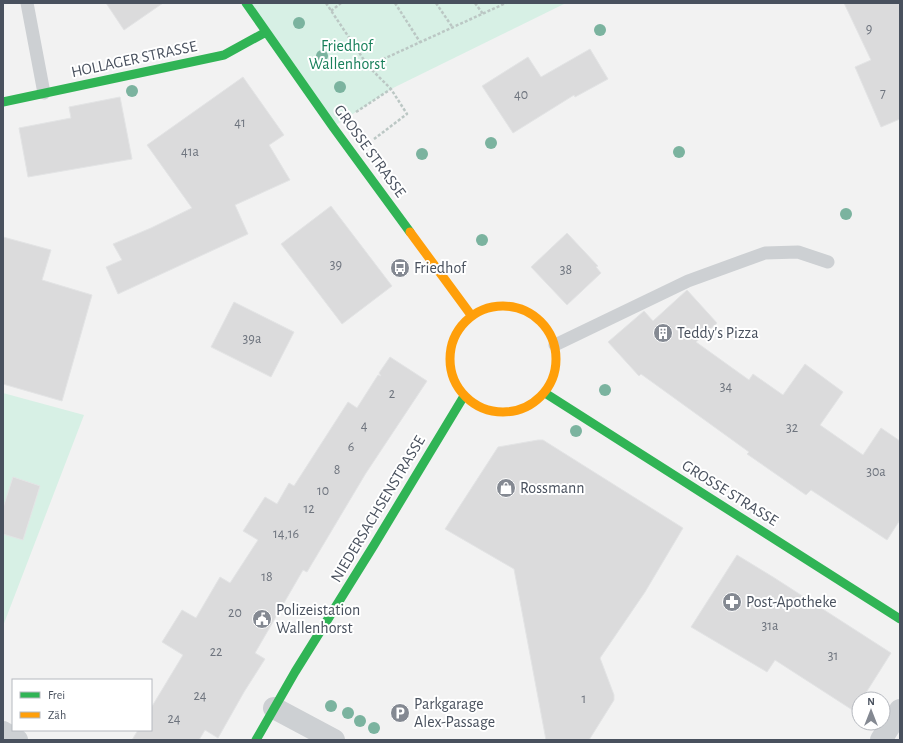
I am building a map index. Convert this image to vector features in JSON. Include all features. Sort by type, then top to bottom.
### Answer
[{"type":"street","name":"GROSSE STRASSE","points":[[246,3],[353,155],[472,316]]},
{"type":"street","name":"HOLLAGER STRASSE","points":[[3,102],[224,55],[266,32]]},
{"type":"street","points":[[504,305],[521,308],[536,316],[548,329],[555,345],[557,362],[554,378],[545,393],[531,406],[514,412],[496,413],[478,407],[464,396],[454,381],[449,363],[451,345],[459,328],[472,316],[487,308],[504,305]]},
{"type":"street","name":"GROSSE STRASSE","points":[[545,393],[900,619]]},
{"type":"street","name":"NIEDERSACHSENSTRASSE","points":[[256,740],[295,672],[464,396]]},
{"type":"street","points":[[274,708],[334,740]]},
{"type":"street","points":[[881,740],[900,710]]},
{"type":"street","points":[[3,732],[17,740]]},
{"type":"lane","points":[[27,3],[44,93]]},
{"type":"lane","points":[[555,345],[688,281],[765,253],[798,252],[828,262]]},
{"type":"path","points":[[326,3],[368,66],[391,89],[407,114],[353,155]]},
{"type":"path","points":[[331,11],[341,3]]},
{"type":"path","points":[[395,3],[420,42]]},
{"type":"path","points":[[436,3],[453,28]]},
{"type":"path","points":[[475,3],[483,14]]},
{"type":"path","points":[[368,66],[506,3]]},
{"type":"path","points":[[333,127],[391,89]]},
{"type":"green space","name":"Friedhof Wallenhorst","points":[[246,3],[566,3],[391,89],[333,127]]},
{"type":"green space","points":[[3,393],[84,415],[3,626]]},
{"type":"building","points":[[106,3],[163,3],[124,30]]},
{"type":"building","points":[[844,3],[900,3],[900,119],[881,127],[855,67],[871,60]]},
{"type":"building","points":[[590,49],[608,79],[575,97],[574,95],[513,133],[482,86],[528,57],[541,77]]},
{"type":"building","points":[[243,77],[284,135],[269,145],[290,180],[235,205],[248,234],[118,294],[106,267],[122,260],[113,244],[192,208],[147,145]]},
{"type":"building","points":[[120,97],[132,159],[28,177],[19,128],[71,118],[69,107]]},
{"type":"building","points":[[331,206],[392,286],[342,324],[281,244]]},
{"type":"building","points":[[567,233],[598,266],[596,267],[601,273],[567,305],[531,267]]},
{"type":"building","points":[[3,237],[51,250],[42,280],[92,295],[62,401],[3,384]]},
{"type":"building","points":[[687,290],[717,323],[696,342],[749,380],[753,374],[783,395],[805,364],[843,392],[820,425],[863,455],[881,428],[900,441],[900,520],[887,540],[811,490],[806,495],[747,454],[749,452],[641,374],[639,376],[608,342],[644,311],[653,321]]},
{"type":"building","points":[[234,302],[294,332],[271,377],[211,347]]},
{"type":"building","points":[[390,357],[427,381],[366,473],[307,572],[303,570],[255,653],[265,659],[218,738],[205,730],[199,740],[132,740],[137,731],[152,731],[152,706],[183,655],[162,642],[182,610],[196,618],[220,577],[230,583],[258,540],[243,531],[265,497],[277,504],[289,483],[294,486],[348,402],[357,408],[378,375],[381,376],[379,373]]},
{"type":"building","points":[[543,440],[683,528],[645,592],[600,658],[614,695],[614,700],[589,740],[546,740],[514,569],[445,529],[498,447]]},
{"type":"building","points":[[13,477],[40,486],[23,540],[3,534],[3,508]]},
{"type":"building","points":[[737,555],[891,653],[867,691],[851,691],[851,709],[775,660],[767,672],[691,627]]},
{"type":"traffic: fast","points":[[246,3],[333,127],[410,232]]},
{"type":"traffic: fast","points":[[3,102],[224,55],[266,32]]},
{"type":"traffic: fast","points":[[545,393],[900,619]]},
{"type":"traffic: fast","points":[[256,740],[295,672],[464,396]]},
{"type":"traffic: slow","points":[[410,232],[471,315]]},
{"type":"traffic: slow","points":[[503,306],[523,310],[541,321],[552,339],[556,359],[552,379],[541,397],[523,408],[503,412],[483,408],[465,397],[454,379],[450,359],[454,339],[465,321],[483,310],[503,306]]},
{"type":"place","name":"Friedhof","points":[[400,268]]},
{"type":"place","name":"Teddy's Pizza","points":[[663,333]]},
{"type":"place","name":"Rossmann","points":[[506,488]]},
{"type":"place","name":"Post-Apotheke","points":[[732,602]]},
{"type":"place","name":"Polizeistation Wallenhorst","points":[[262,619]]},
{"type":"place","name":"Parkgarage Alex-Passage","points":[[400,713]]}]
